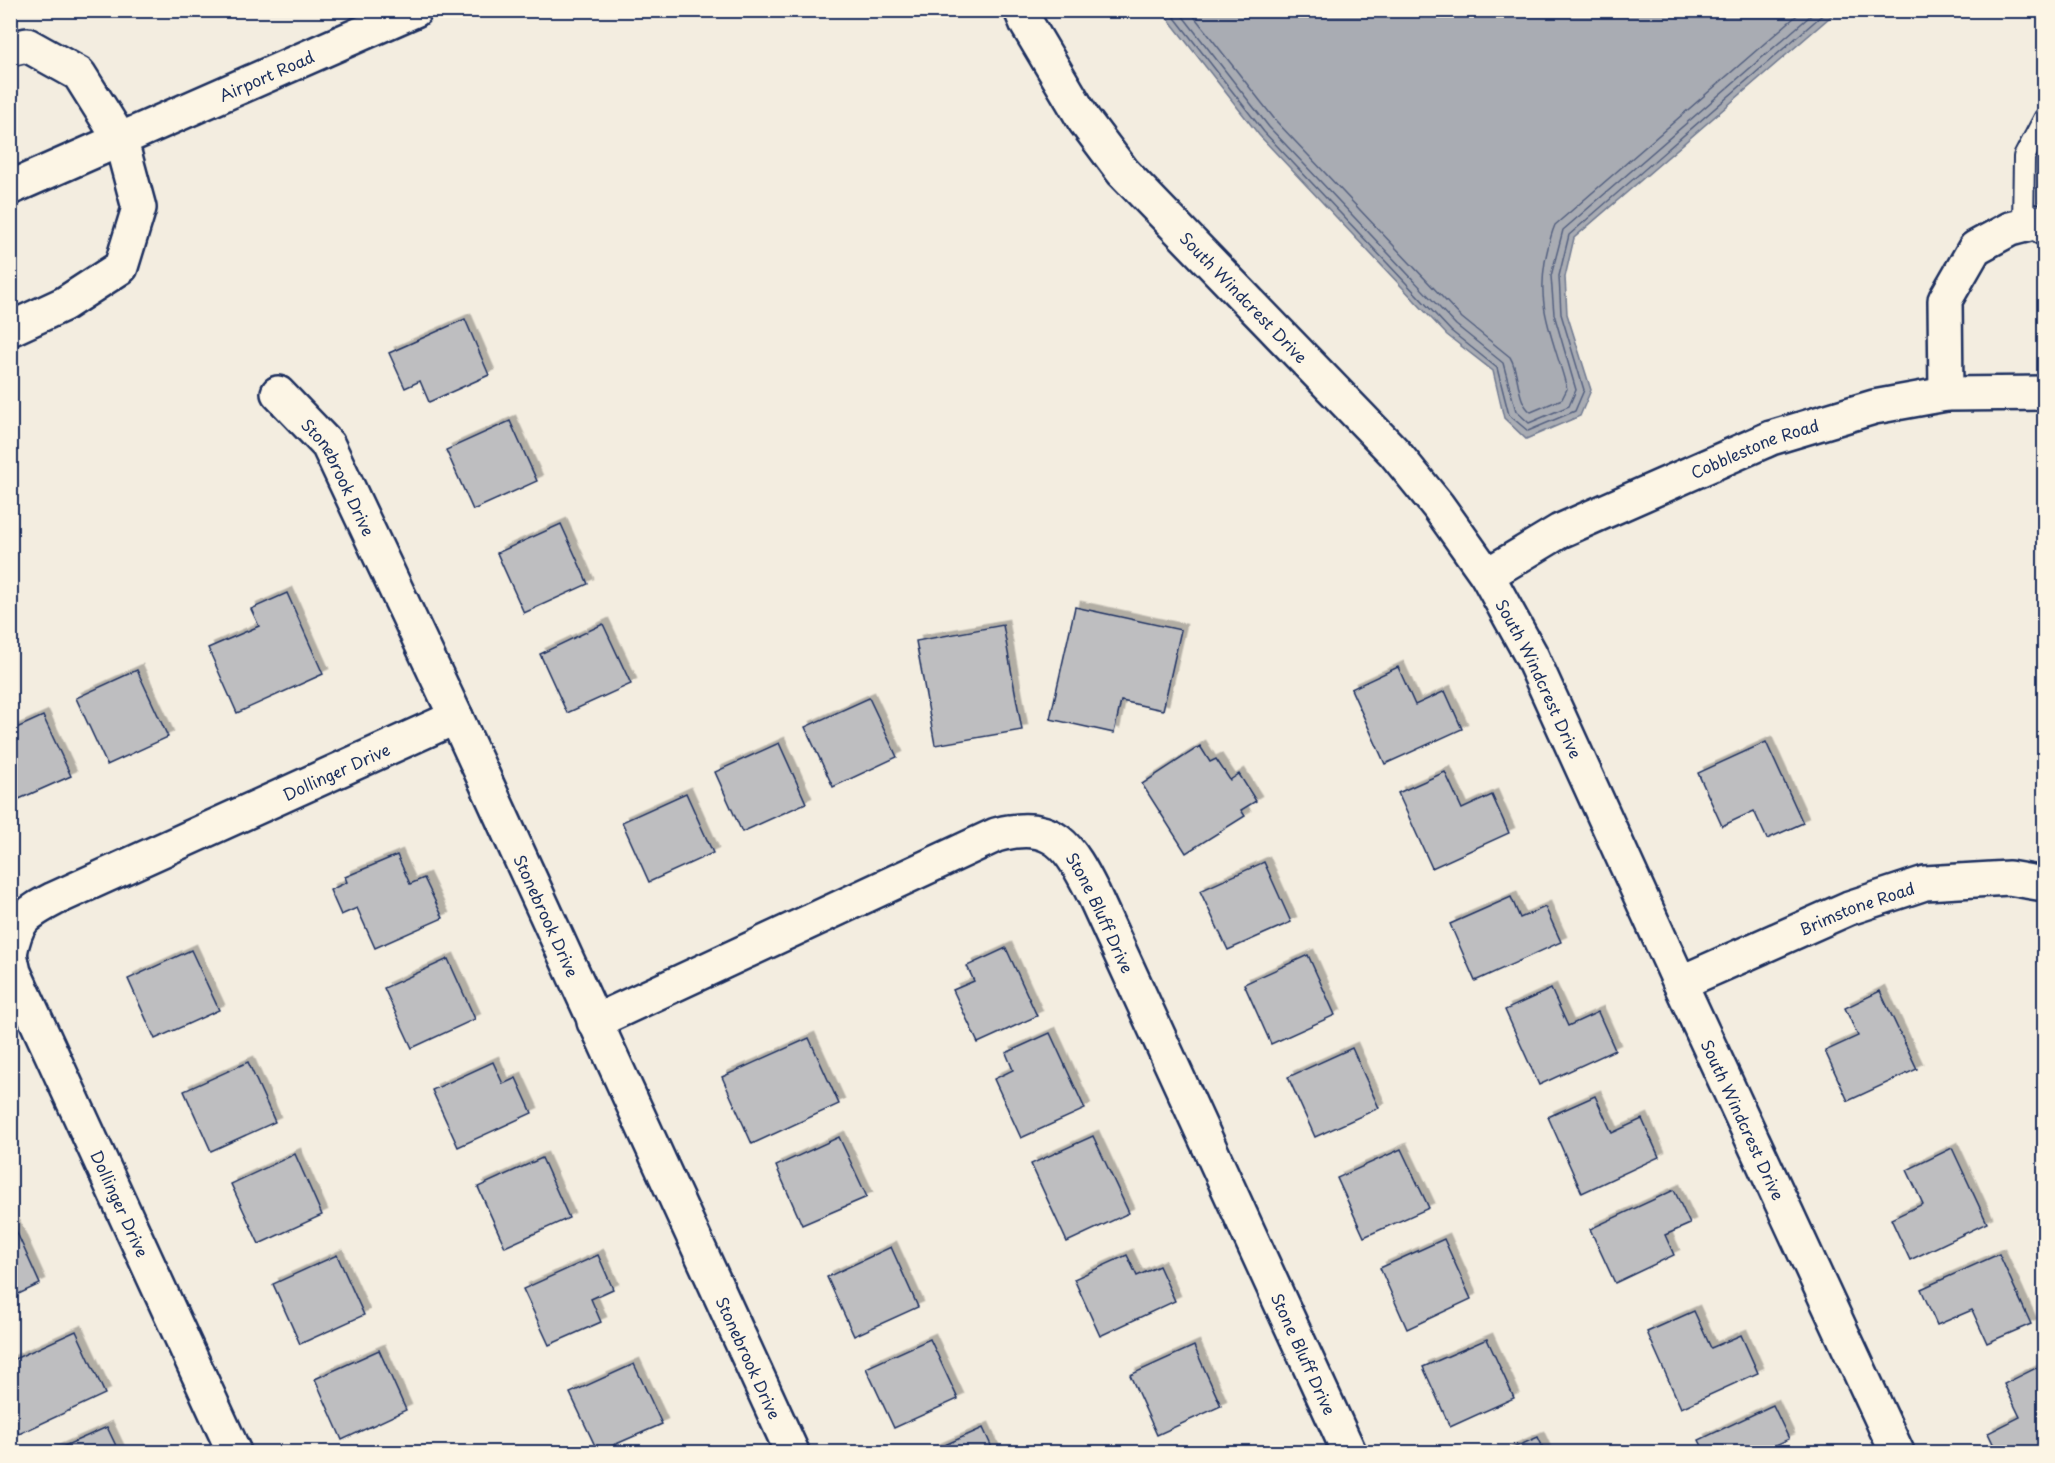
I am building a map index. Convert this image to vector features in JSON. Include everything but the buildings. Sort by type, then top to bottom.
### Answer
[{"type":"street","name":"Airport Road","points":[[10,188],[415,10]]},
{"type":"street","name":"South Windcrest Drive","points":[[1021,10],[1084,120],[1124,172],[1394,452],[1438,506],[1487,575],[1532,655],[1680,983],[1897,1452]]},
{"type":"street","points":[[10,49],[27,45],[79,74],[121,141],[139,208],[121,267],[64,304],[10,329]]},
{"type":"street","points":[[1946,394],[1945,300],[1975,248],[2010,229],[2034,227]]},
{"type":"street","name":"Stonebrook Drive","points":[[278,393],[328,445],[456,717],[792,1452]]},
{"type":"street","name":"Cobblestone Road","points":[[1487,575],[1560,531],[1771,438],[1874,407],[1946,394],[2044,393]]},
{"type":"street","name":"Dollinger Drive","points":[[234,1452],[14,972],[10,954],[14,933],[35,909],[456,717]]},
{"type":"street","name":"Stone Bluff Drive","points":[[594,1022],[996,835],[1030,829],[1048,835],[1064,845],[1076,859],[1094,893],[1349,1452]]},
{"type":"street","name":"Brimstone Road","points":[[1680,983],[1849,908],[1925,883],[2009,878],[2044,884]]},
{"type":"lane","points":[[2034,227],[2024,157],[2044,119]]},
{"type":"water","points":[[1162,11],[1837,11],[1574,238],[1565,277],[1567,314],[1591,390],[1580,416],[1526,439],[1504,418],[1493,371],[1447,335],[1259,135]]}]
